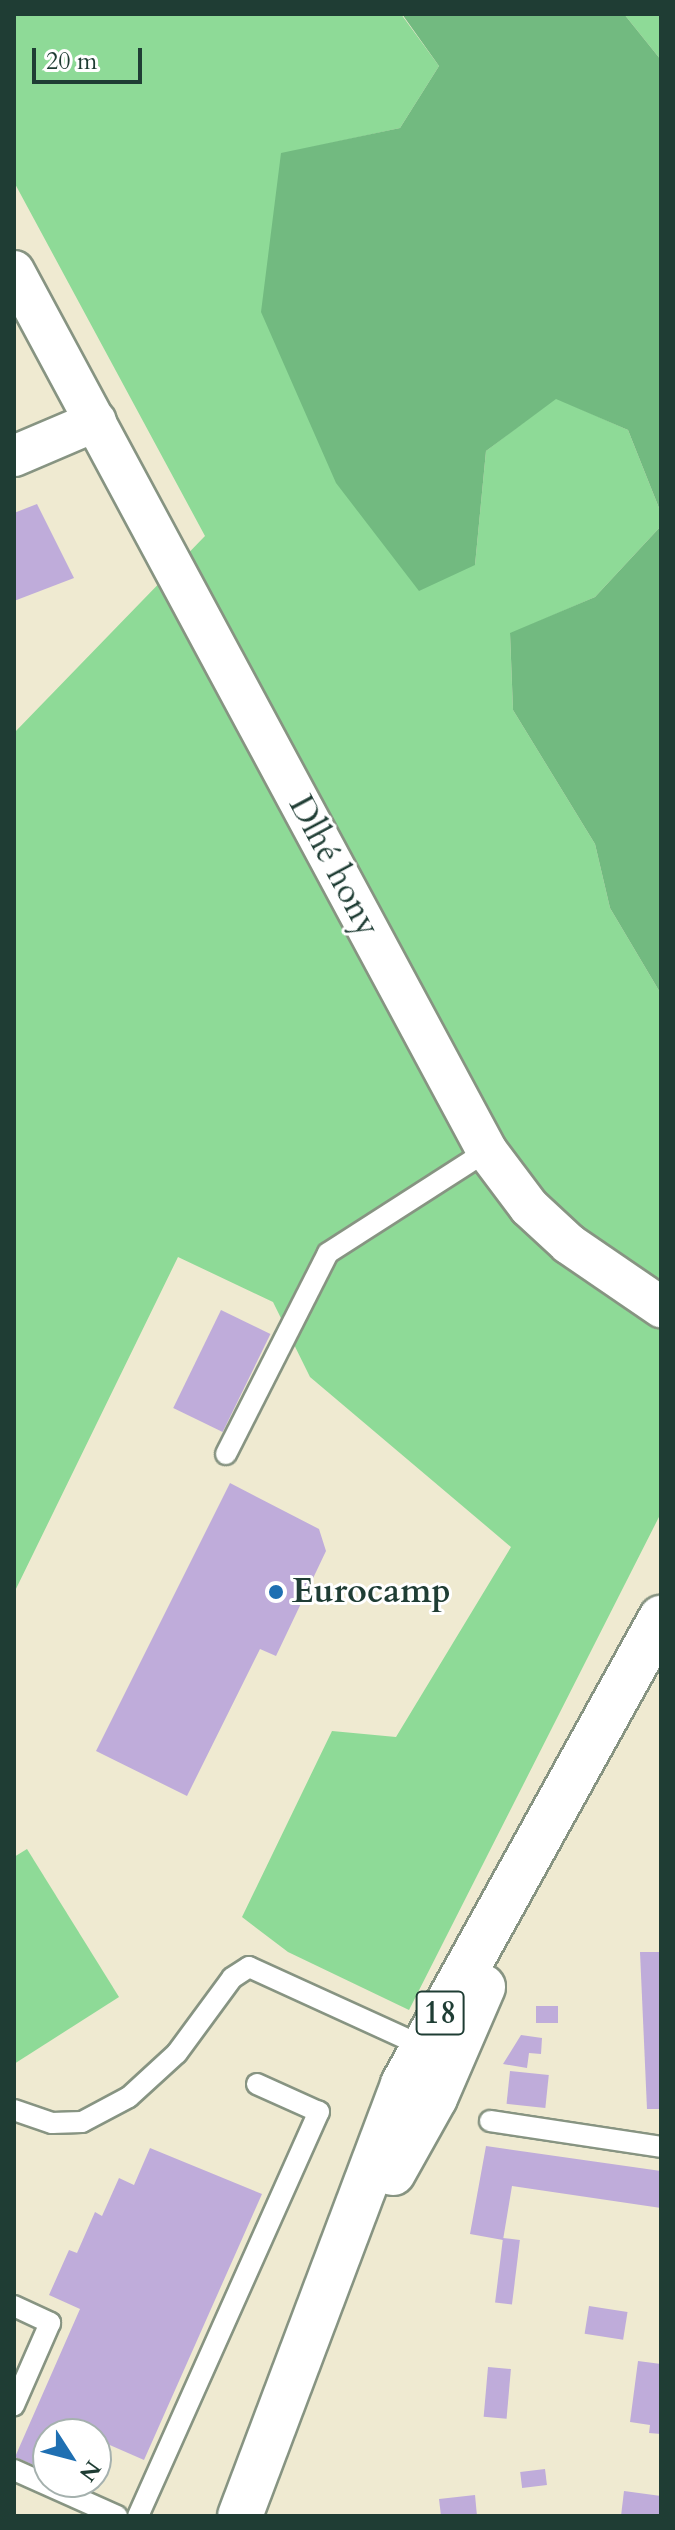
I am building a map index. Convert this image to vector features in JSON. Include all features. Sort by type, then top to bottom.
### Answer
[{"type":"main road","name":"18","points":[[240,2516],[422,2046],[661,1618]]},
{"type":"main road","name":"18","points":[[327,2292],[435,2098],[586,1750]]},
{"type":"main road","points":[[227,2516],[259,2472]]},
{"type":"street","name":"Dlhé hony","points":[[14,271],[487,1151],[529,1207],[569,1244],[661,1307]]},
{"type":"street","points":[[14,456],[96,421]]},
{"type":"street","name":"Dlhé hony","points":[[616,1276],[661,1281]]},
{"type":"street","points":[[616,1276],[661,1339]]},
{"type":"lane","points":[[226,1454],[328,1253],[487,1151]]},
{"type":"lane","points":[[14,2110],[52,2123],[82,2122],[129,2097],[177,2053],[232,1978],[249,1967],[422,2046]]},
{"type":"lane","points":[[138,2516],[319,2112],[257,2084]]},
{"type":"lane","points":[[490,2121],[661,2147]]},
{"type":"lane","points":[[14,2306],[50,2323],[14,2405]]},
{"type":"lane","points":[[14,2470],[117,2516]]},
{"type":"green space","points":[[14,14],[401,14],[439,66],[400,128],[281,154],[475,565],[486,451],[556,398],[628,430],[661,513],[661,526],[595,597],[510,634],[513,710],[595,844],[610,908],[661,994],[661,1513],[409,2010],[288,1952],[242,1917],[332,1731],[396,1737],[511,1547],[310,1377],[273,1302],[178,1257],[14,1593],[14,733],[205,536],[14,182]]},
{"type":"green space","points":[[402,14],[624,14],[661,60],[661,513],[628,430],[556,399],[486,451],[475,565],[419,591],[336,483],[261,312],[281,153],[400,128],[439,66]]},
{"type":"green space","points":[[624,14],[661,14],[661,60]]},
{"type":"green space","points":[[661,526],[661,994],[610,908],[595,844],[513,710],[510,633],[595,597]]},
{"type":"green space","points":[[27,1849],[119,1997],[14,2064],[14,1857]]},
{"type":"building","points":[[37,504],[74,578],[14,601],[14,513]]},
{"type":"building","points":[[221,1310],[270,1334],[223,1432],[173,1408]]},
{"type":"building","points":[[230,1483],[319,1529],[326,1551],[276,1656],[260,1649],[187,1796],[96,1751]]},
{"type":"building","points":[[640,1952],[661,1952],[661,2109],[647,2109]]},
{"type":"building","points":[[536,2006],[558,2006],[558,2023],[536,2023]]},
{"type":"building","points":[[521,2035],[542,2038],[541,2054],[529,2053],[527,2068],[503,2064]]},
{"type":"building","points":[[510,2071],[549,2075],[545,2108],[507,2104]]},
{"type":"building","points":[[486,2146],[661,2171],[661,2208],[512,2186],[503,2240],[470,2234]]},
{"type":"building","points":[[150,2148],[262,2194],[144,2460],[112,2446],[112,2418],[32,2418],[80,2309],[49,2295],[69,2250],[77,2253],[95,2212],[102,2216],[119,2178],[134,2185]]},
{"type":"building","points":[[503,2238],[520,2240],[512,2305],[495,2303]]},
{"type":"building","points":[[589,2306],[628,2312],[623,2340],[585,2334]]},
{"type":"building","points":[[638,2361],[661,2364],[661,2434],[649,2433],[650,2425],[630,2422]]},
{"type":"building","points":[[488,2367],[511,2369],[507,2419],[484,2417]]},
{"type":"building","points":[[32,2418],[32,2464],[15,2457]]},
{"type":"building","points":[[545,2469],[547,2485],[522,2488],[520,2472]]},
{"type":"building","points":[[624,2491],[661,2496],[661,2516],[621,2516]]},
{"type":"building","points":[[475,2495],[477,2516],[441,2516],[439,2499]]},
{"type":"place","name":"Eurocamp","points":[[276,1592]]}]
